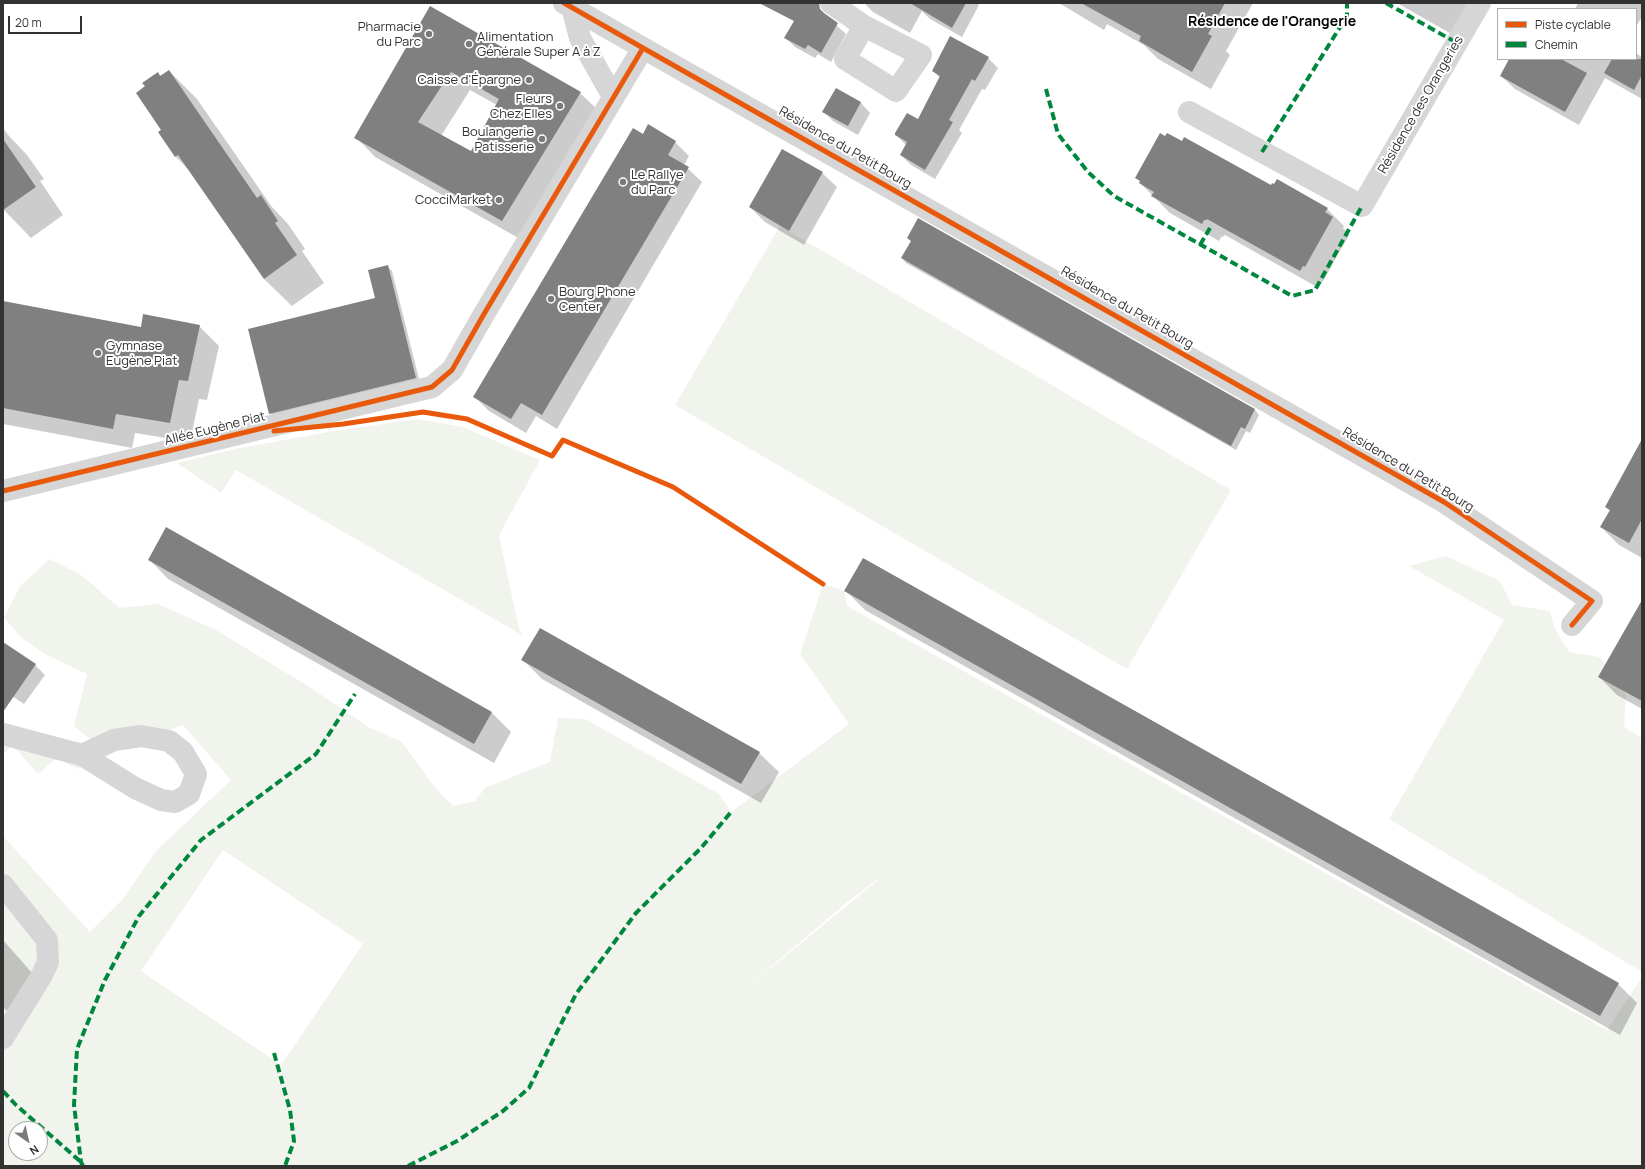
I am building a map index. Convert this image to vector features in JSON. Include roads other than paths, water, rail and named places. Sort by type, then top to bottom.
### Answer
[{"type":"street","points":[[831,3],[864,26]]},
{"type":"street","name":"Résidence des Orangeries","points":[[1189,112],[1362,206],[1480,3]]},
{"type":"street","points":[[570,4],[580,38],[613,97],[643,48]]},
{"type":"street","name":"Résidence du Petit Bourg","points":[[570,4],[643,48],[746,104],[1444,502],[1592,601],[1572,625]]},
{"type":"street","name":"Allée Eugène Piat","points":[[3,491],[432,387],[452,370],[613,97]]},
{"type":"street","points":[[3,734],[82,755]]},
{"type":"street","points":[[3,885],[47,940],[48,962],[42,975],[3,1038]]},
{"type":"place","name":"Pharmacie du Parc","points":[[429,34]]},
{"type":"place","name":"Alimentation Générale Super A à Z","points":[[469,44]]},
{"type":"place","name":"Caisse d'Épargne","points":[[529,80]]},
{"type":"place","name":"Fleurs Chez Elles","points":[[560,106]]},
{"type":"place","name":"Boulangerie Patisserie","points":[[542,139]]},
{"type":"place","name":"Le Rallye du Parc","points":[[623,182]]},
{"type":"place","name":"CocciMarket","points":[[499,200]]},
{"type":"place","name":"Bourg Phone Center","points":[[551,299]]},
{"type":"place","name":"Gymnase Eugène Piat","points":[[98,353]]},
{"type":"district","name":"Résidence de l'Orangerie","points":[[1272,22]]}]
